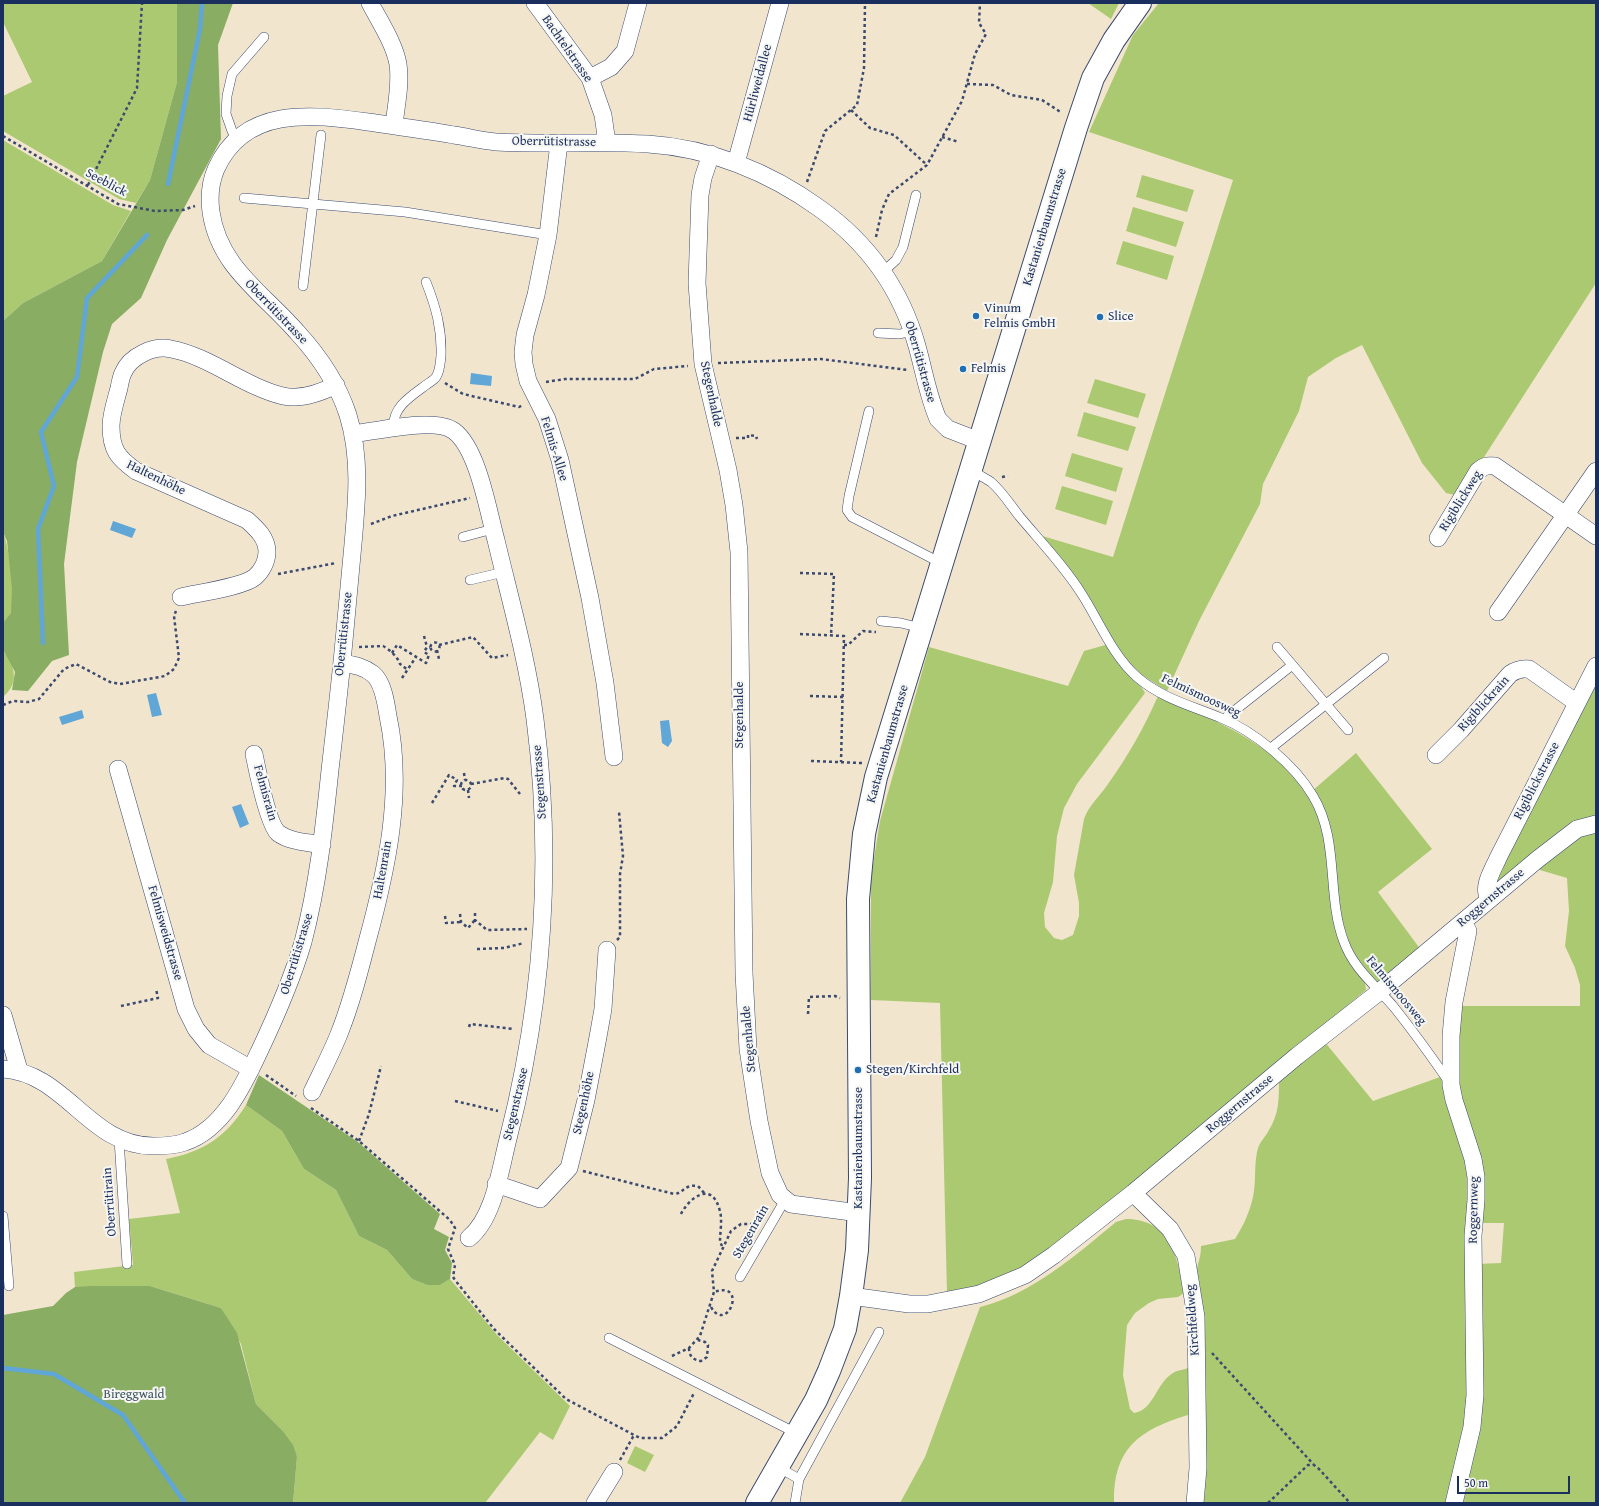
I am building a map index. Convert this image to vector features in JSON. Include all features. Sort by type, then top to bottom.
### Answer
[{"type":"street","points":[[370,3],[390,42],[398,64],[399,82],[394,126]]},
{"type":"street","name":"Bachtelstrasse","points":[[535,3],[590,78],[603,115],[607,143]]},
{"type":"street","points":[[590,78],[611,67],[625,51],[638,3]]},
{"type":"street","name":"Hürliweidallee","points":[[736,163],[780,3]]},
{"type":"street","name":"Kastanienbaumstrasse","points":[[757,1503],[816,1400],[832,1365],[845,1329],[851,1296],[857,1250],[860,1178],[859,873],[864,831],[876,777],[1073,135],[1093,78],[1114,40],[1140,3]]},
{"type":"street","name":"Oberrütistrasse","points":[[11,1070],[42,1080],[61,1093],[102,1130],[119,1139],[143,1146],[164,1146],[186,1142],[205,1132],[233,1102],[251,1069],[282,1004],[302,946],[313,898],[322,845],[342,663],[358,490],[357,463],[353,434],[347,410],[336,385],[318,358],[296,331],[239,273],[221,248],[215,233],[209,200],[211,185],[217,166],[226,152],[244,133],[264,122],[305,116],[327,116],[493,142],[653,144],[711,154],[736,163],[787,188],[822,210],[862,245],[884,271],[893,287],[912,331],[938,419],[948,429],[979,441]]},
{"type":"street","name":"Felmis-Allee","points":[[559,143],[548,235],[536,295],[525,334],[523,352],[524,364],[528,380],[547,420],[560,460],[590,598],[606,690],[614,757]]},
{"type":"street","name":"Stegenhalde","points":[[711,154],[703,178],[700,194],[697,283],[704,364],[728,470],[739,552],[742,905],[748,1049],[766,1157],[774,1185],[785,1200]]},
{"type":"street","name":"Haltenhöhe","points":[[181,597],[245,582],[255,577],[267,558],[267,546],[260,530],[247,520],[136,471],[122,461],[114,450],[111,436],[111,421],[123,372],[131,361],[156,348],[170,348],[185,352],[267,391],[285,396],[316,395],[336,385]]},
{"type":"street","name":"Stegenstrasse","points":[[353,434],[426,423],[440,425],[454,431],[463,439],[474,459],[504,572],[528,681],[537,742],[544,846],[542,925],[529,1041],[517,1103],[496,1184],[486,1216],[477,1232],[469,1238]]},
{"type":"street","name":"Rigiblickweg","points":[[1438,538],[1478,471],[1489,465],[1495,466],[1596,536]]},
{"type":"street","points":[[1498,612],[1596,471]]},
{"type":"street","name":"Haltenrain","points":[[308,1100],[338,1035],[358,980],[380,895],[389,847],[394,778],[393,738],[379,683],[372,673],[360,666],[342,663]]},
{"type":"street","name":"Rigiblickstrasse","points":[[1490,898],[1486,894],[1486,886],[1499,856],[1596,666]]},
{"type":"street","name":"Rigiblickrain","points":[[1436,755],[1461,730],[1510,674],[1516,670],[1522,668],[1528,669],[1577,703]]},
{"type":"street","name":"Felmisrain","points":[[254,754],[269,815],[277,832],[290,839],[322,845]]},
{"type":"street","name":"Felmisweidstrasse","points":[[118,769],[186,1009],[196,1029],[209,1045],[251,1069]]},
{"type":"street","name":"Roggernstrasse","points":[[851,1296],[909,1304],[928,1304],[978,1294],[999,1288],[1025,1275],[1054,1255],[1133,1193],[1297,1056],[1379,992],[1490,898],[1577,829],[1596,824]]},
{"type":"street","name":"Roggernweg","points":[[1454,1503],[1472,1427],[1475,1395],[1473,1236],[1476,1200],[1473,1159],[1450,1085],[1451,1036],[1454,1008],[1468,931],[1463,922]]},
{"type":"street","name":"Stegenhöhe","points":[[496,1184],[540,1200],[570,1168],[586,1100],[603,1009],[608,950]]},
{"type":"street","points":[[3,1015],[11,1070]]},
{"type":"street","name":"Kirchfeldweg","points":[[1133,1193],[1170,1229],[1186,1256],[1196,1317],[1198,1468],[1195,1503]]},
{"type":"street","points":[[785,1200],[791,1204],[806,1207],[859,1213]]},
{"type":"street","points":[[595,1503],[614,1472]]},
{"type":"lane","points":[[238,139],[232,131],[226,114],[227,96],[232,74],[264,37]]},
{"type":"lane","points":[[303,286],[321,135]]},
{"type":"lane","points":[[884,271],[896,260],[903,247],[916,195]]},
{"type":"lane","points":[[244,198],[405,212],[548,235]]},
{"type":"lane","points":[[394,429],[393,420],[397,410],[410,397],[436,378],[440,368],[441,332],[437,311],[426,282]]},
{"type":"lane","points":[[878,334],[900,334],[912,331]]},
{"type":"lane","points":[[869,411],[847,510],[852,517],[941,563]]},
{"type":"lane","name":"Felmismoosweg","points":[[970,469],[992,483],[1065,571],[1082,594],[1122,661],[1137,677],[1157,692],[1224,719],[1271,748],[1294,771],[1314,797],[1329,837],[1335,906],[1344,942],[1361,972],[1431,1055],[1450,1085]]},
{"type":"lane","points":[[463,537],[493,529]]},
{"type":"lane","points":[[470,580],[504,572]]},
{"type":"lane","points":[[881,621],[922,628]]},
{"type":"lane","points":[[1277,647],[1291,666],[1348,730]]},
{"type":"lane","points":[[1271,748],[1384,658]]},
{"type":"lane","points":[[1224,719],[1291,666]]},
{"type":"lane","name":"Oberrütirain","points":[[119,1139],[128,1264]]},
{"type":"lane","name":"Stegenrain","points":[[740,1277],[785,1200]]},
{"type":"lane","points":[[3,1216],[9,1286]]},
{"type":"lane","points":[[795,1503],[800,1479],[879,1332]]},
{"type":"lane","points":[[609,1338],[796,1433]]},
{"type":"lane","points":[[777,1467],[800,1479]]},
{"type":"path","points":[[88,185],[137,88],[142,3]]},
{"type":"path","points":[[805,188],[825,132],[857,105],[864,68],[865,3]]},
{"type":"path","points":[[876,239],[882,210],[889,194],[928,165],[962,101],[975,54],[986,34],[979,23],[980,3]]},
{"type":"path","points":[[967,84],[993,85],[1011,95],[1042,100],[1068,116]]},
{"type":"path","points":[[851,110],[870,128],[894,135],[928,165]]},
{"type":"path","name":"Seeblick","points":[[3,136],[118,204],[155,211],[184,210],[209,200]]},
{"type":"path","points":[[942,137],[959,142]]},
{"type":"path","points":[[712,363],[822,359],[911,370]]},
{"type":"path","points":[[542,383],[565,378],[635,379],[654,369],[673,367]]},
{"type":"path","points":[[452,388],[469,395],[488,398],[519,407],[526,403]]},
{"type":"path","points":[[734,438],[748,438],[748,435],[756,436],[757,439]]},
{"type":"path","points":[[366,525],[381,522],[392,516],[471,498],[473,505]]},
{"type":"path","points":[[279,574],[334,564]]},
{"type":"path","points":[[800,573],[834,574],[831,636]]},
{"type":"path","points":[[3,705],[13,701],[28,702],[39,699],[64,669],[76,664],[110,682],[120,684],[165,676],[174,669],[179,658],[174,616],[181,597]]},
{"type":"path","points":[[844,645],[848,645],[863,631],[882,632]]},
{"type":"path","points":[[800,634],[844,636],[841,762]]},
{"type":"path","points":[[424,636],[429,647],[433,650],[437,650]]},
{"type":"path","points":[[392,653],[397,645],[426,663],[429,655],[424,652],[435,642],[439,645],[473,637],[492,658],[510,654]]},
{"type":"path","points":[[439,645],[437,650],[439,658]]},
{"type":"path","points":[[351,647],[383,646],[392,653],[400,664],[408,670]]},
{"type":"path","points":[[402,678],[416,657]]},
{"type":"path","points":[[810,696],[843,697]]},
{"type":"path","points":[[811,761],[863,763]]},
{"type":"path","points":[[462,786],[465,780],[464,773]]},
{"type":"path","points":[[432,803],[449,775],[457,780],[454,786],[462,786],[468,790]]},
{"type":"path","points":[[465,780],[471,784],[505,778],[508,779],[520,794]]},
{"type":"path","points":[[469,798],[468,790],[471,784]]},
{"type":"path","points":[[608,950],[609,946],[620,937],[620,874],[623,856],[619,812]]},
{"type":"path","points":[[474,913],[475,920],[487,930],[525,929],[534,924],[542,925]]},
{"type":"path","points":[[460,914],[461,922],[468,928],[475,920]]},
{"type":"path","points":[[445,916],[446,923],[461,922]]},
{"type":"path","points":[[477,949],[504,948],[532,941],[541,941]]},
{"type":"path","points":[[121,1006],[158,998],[156,989]]},
{"type":"path","points":[[808,1014],[809,997],[835,996],[841,998],[842,1003]]},
{"type":"path","points":[[469,1027],[470,1024],[516,1030]]},
{"type":"path","points":[[359,1141],[369,1114],[380,1066]]},
{"type":"path","points":[[251,1069],[275,1080],[308,1100],[359,1141],[450,1220],[455,1228],[448,1248],[455,1265],[453,1277],[494,1328],[566,1399],[640,1438],[662,1438],[677,1426],[699,1384]]},
{"type":"path","points":[[455,1101],[500,1111]]},
{"type":"path","points":[[570,1168],[674,1194],[678,1194],[688,1185],[698,1186],[705,1194]]},
{"type":"path","points":[[681,1214],[695,1196],[705,1194],[711,1196],[719,1206],[721,1214],[720,1242],[722,1247]]},
{"type":"path","points":[[667,1367],[669,1359],[689,1348],[698,1340],[711,1307],[714,1292],[712,1271],[722,1247],[731,1231],[736,1226],[757,1224]]},
{"type":"path","points":[[711,1307],[715,1312],[722,1314],[729,1312],[733,1306],[733,1299],[729,1293],[722,1290],[714,1292]]},
{"type":"path","points":[[689,1348],[690,1356],[693,1359],[701,1361],[708,1357],[708,1345],[705,1342],[698,1340]]},
{"type":"path","points":[[1196,1343],[1204,1345],[1350,1503]]},
{"type":"path","points":[[627,1446],[634,1435]]},
{"type":"path","points":[[1268,1503],[1303,1468],[1308,1465],[1314,1465]]},
{"type":"green space","points":[[3,3],[177,3],[177,82],[150,180],[136,203],[119,199],[3,131],[3,96],[32,82],[3,22]]},
{"type":"green space","points":[[177,3],[233,3],[218,45],[221,139],[167,240],[141,298],[112,324],[103,352],[77,462],[64,564],[69,655],[52,661],[28,691],[12,690],[15,672],[3,649],[3,623],[11,613],[12,589],[7,541],[3,532],[3,321],[23,303],[102,261],[150,180],[177,82]]},
{"type":"green space","points":[[1088,3],[1119,3],[1111,19]]},
{"type":"green space","points":[[1159,3],[1596,3],[1596,283],[1459,496],[1446,493],[1422,463],[1362,345],[1336,358],[1308,377],[1299,411],[1263,484],[1260,504],[1199,621],[1167,691],[1142,675],[1127,660],[1039,535],[1113,557],[1233,180],[1089,132],[1133,35]]},
{"type":"green space","points":[[3,140],[113,205],[131,211],[102,261],[23,303],[3,321]]},
{"type":"green space","points":[[1142,175],[1194,190],[1187,212],[1136,197]]},
{"type":"green space","points":[[1133,207],[1184,222],[1176,247],[1126,231]]},
{"type":"green space","points":[[1123,241],[1174,256],[1167,280],[1116,264]]},
{"type":"green space","points":[[1095,379],[1146,394],[1138,418],[1087,403]]},
{"type":"green space","points":[[1084,412],[1136,427],[1128,451],[1077,436]]},
{"type":"green space","points":[[1072,453],[1123,468],[1116,492],[1065,476]]},
{"type":"green space","points":[[1062,486],[1113,501],[1106,525],[1055,509]]},
{"type":"green space","points":[[3,532],[9,560],[13,597],[10,614],[3,623]]},
{"type":"green space","points":[[1109,644],[1145,693],[1077,784],[1064,808],[1057,836],[1053,882],[1044,913],[1045,927],[1054,938],[1062,940],[1073,935],[1079,916],[1079,903],[1074,875],[1084,819],[1089,809],[1129,752],[1158,696],[1205,716],[1251,741],[1272,755],[1291,773],[1306,793],[1318,816],[1327,845],[1331,897],[1335,915],[1358,965],[1366,990],[1056,1246],[1008,1275],[982,1286],[947,1294],[940,1003],[871,1000],[871,877],[880,821],[929,647],[1068,686],[1084,651]]},
{"type":"green space","points":[[3,649],[13,668],[14,680],[12,686],[3,697]]},
{"type":"green space","points":[[1596,681],[1596,818],[1497,884],[1495,882]]},
{"type":"green space","points":[[1356,753],[1432,849],[1378,892],[1421,950],[1377,984],[1355,957],[1350,946],[1340,913],[1336,870],[1312,791]]},
{"type":"green space","points":[[1596,829],[1596,1503],[1456,1503],[1470,1448],[1476,1264],[1501,1263],[1504,1223],[1478,1223],[1457,1099],[1457,1006],[1580,1006],[1580,985],[1575,968],[1565,946],[1569,911],[1567,878],[1533,868],[1576,835]]},
{"type":"green space","points":[[1324,1041],[1373,1101],[1440,1077],[1447,1085],[1472,1164],[1473,1379],[1451,1503],[1204,1503],[1206,1453],[1198,1303],[1201,1294],[1199,1282],[1194,1281],[1201,1246],[1235,1239],[1238,1234],[1247,1216],[1253,1197],[1258,1148],[1268,1132],[1277,1112],[1279,1080]]},
{"type":"green space","points":[[259,1075],[358,1142],[440,1214],[434,1229],[449,1237],[445,1250],[452,1263],[450,1279],[440,1285],[427,1285],[412,1279],[387,1250],[359,1236],[336,1190],[304,1169],[282,1131],[246,1105]]},
{"type":"green space","points":[[246,1105],[282,1131],[304,1169],[336,1190],[359,1236],[387,1250],[412,1279],[427,1285],[440,1285],[450,1279],[497,1335],[570,1406],[553,1440],[540,1432],[485,1503],[293,1503],[297,1457],[282,1430],[256,1404],[241,1344],[221,1308],[150,1286],[75,1287],[74,1272],[133,1265],[129,1219],[180,1213],[166,1159],[191,1152],[212,1141],[230,1126]]},
{"type":"green space","points":[[1126,1219],[1141,1221],[1153,1226],[1162,1233],[1169,1242],[1175,1254],[1184,1293],[1178,1297],[1158,1299],[1149,1303],[1135,1313],[1127,1325],[1123,1375],[1130,1409],[1134,1413],[1146,1407],[1168,1377],[1175,1372],[1188,1368],[1188,1415],[1156,1427],[1132,1444],[1124,1455],[1118,1468],[1114,1503],[900,1503],[925,1457],[980,1307],[1018,1293],[1035,1283],[1069,1260],[1116,1222]]},
{"type":"green space","name":"Bireggwald","points":[[150,1286],[221,1308],[237,1333],[256,1404],[282,1430],[293,1445],[297,1457],[293,1503],[3,1503],[3,1315],[53,1306],[66,1293],[75,1287]]},
{"type":"green space","points":[[635,1446],[654,1455],[645,1472],[627,1463]]},
{"type":"water","points":[[471,373],[492,376],[491,386],[470,384]]},
{"type":"water","points":[[113,521],[136,529],[132,538],[110,530]]},
{"type":"water","points":[[156,693],[162,715],[152,717],[147,695]]},
{"type":"water","points":[[82,710],[84,718],[62,725],[59,717]]},
{"type":"water","points":[[669,720],[672,741],[668,747],[662,743],[660,721]]},
{"type":"water","points":[[241,804],[249,824],[240,828],[232,807]]},
{"type":"waterway","points":[[168,184],[200,29],[202,3]]},
{"type":"waterway","points":[[43,643],[38,529],[54,486],[41,432],[77,377],[87,298],[147,235]]},
{"type":"waterway","points":[[3,1368],[54,1374],[123,1415],[185,1503]]},
{"type":"place","name":"Vinum Felmis GmbH","points":[[976,316]]},
{"type":"place","name":"Slice","points":[[1100,317]]},
{"type":"place","name":"Felmis","points":[[963,369]]},
{"type":"place","name":"Stegen/Kirchfeld","points":[[858,1070]]}]
